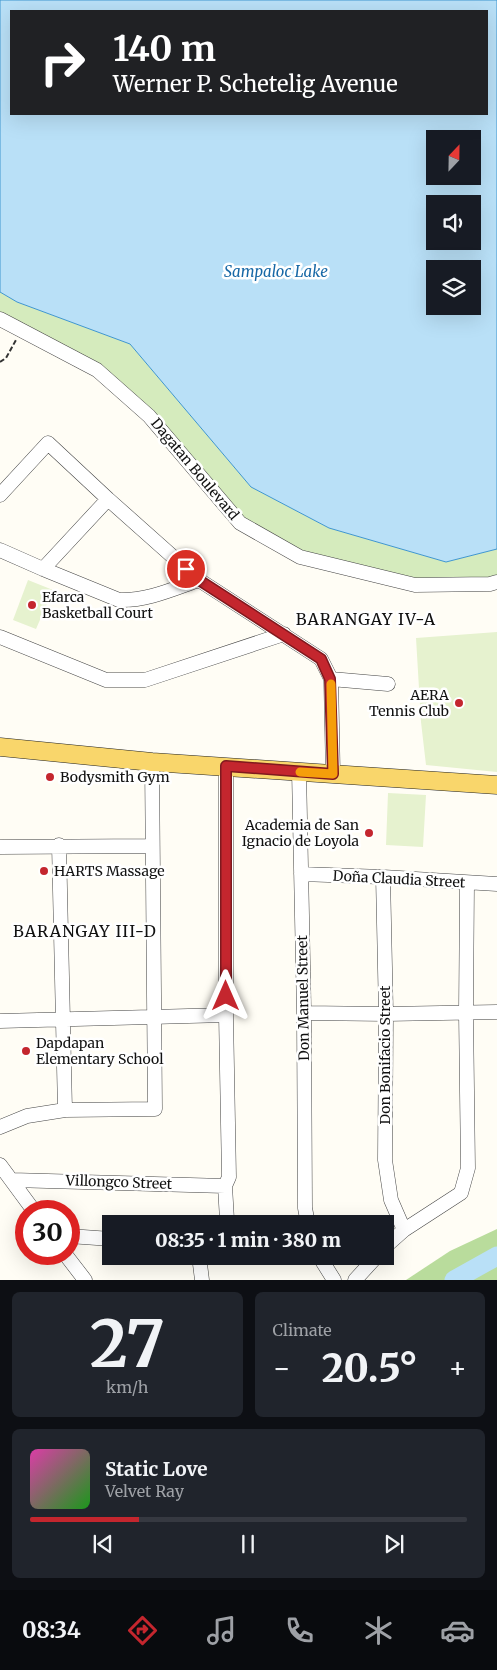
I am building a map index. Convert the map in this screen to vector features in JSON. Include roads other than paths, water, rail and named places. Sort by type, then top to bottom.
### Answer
[{"type":"main road","points":[[0,747],[152,762],[497,785]]},
{"type":"street","name":"Dagatan Boulevard","points":[[0,319],[97,370],[150,416],[240,523],[300,557],[415,585],[490,584],[497,582]]},
{"type":"street","points":[[0,495],[48,443],[199,580],[321,659],[330,679],[333,774]]},
{"type":"street","points":[[43,569],[108,499]]},
{"type":"street","points":[[0,550],[119,600],[147,598],[199,580]]},
{"type":"street","points":[[0,637],[106,680],[145,680],[284,634]]},
{"type":"street","points":[[330,679],[388,684]]},
{"type":"street","points":[[0,1127],[27,1116],[65,1110],[155,1109],[152,762]]},
{"type":"street","points":[[226,766],[226,1015],[229,1177],[225,1186],[227,1215]]},
{"type":"street","name":"Don Manuel Street","points":[[299,772],[306,1215]]},
{"type":"street","points":[[59,846],[65,1110]]},
{"type":"street","points":[[0,847],[152,846]]},
{"type":"street","name":"Doña Claudia Street","points":[[301,874],[497,884]]},
{"type":"street","name":"Don Bonifacio Street","points":[[383,877],[386,1014],[385,1160],[391,1200],[404,1230]]},
{"type":"street","points":[[394,1239],[404,1230],[462,1193],[468,1168],[466,1013],[468,883]]},
{"type":"street","points":[[304,1012],[386,1014],[497,1012]]},
{"type":"street","points":[[0,1021],[226,1015]]},
{"type":"street","points":[[0,1165],[26,1200]]},
{"type":"street","name":"Villongco Street","points":[[12,1180],[225,1186]]},
{"type":"street","points":[[80,1237],[102,1238]]},
{"type":"street","points":[[73,1265],[85,1280]]},
{"type":"street","points":[[200,1265],[202,1280]]},
{"type":"street","points":[[325,1265],[334,1280]]},
{"type":"street","points":[[355,1280],[369,1265]]},
{"type":"water","name":"Sampaloc Lake","points":[[0,0],[497,0],[497,549],[446,562],[329,528],[251,487],[130,344],[17,302],[0,292]]},
{"type":"waterway","points":[[454,1280],[497,1256]]},
{"type":"place","name":"Efarca Basketball Court","points":[[32,605]]},
{"type":"place","name":"AERA Tennis Club","points":[[459,703]]},
{"type":"place","name":"Bodysmith Gym","points":[[50,777]]},
{"type":"place","name":"Academia de San Ignacio de Loyola","points":[[369,833]]},
{"type":"place","name":"HARTS Massage","points":[[44,871]]},
{"type":"place","name":"Dapdapan Elementary School","points":[[26,1051]]},
{"type":"district","name":"BARANGAY IV-A","points":[[366,619]]},
{"type":"district","name":"BARANGAY III-D","points":[[85,931]]}]
